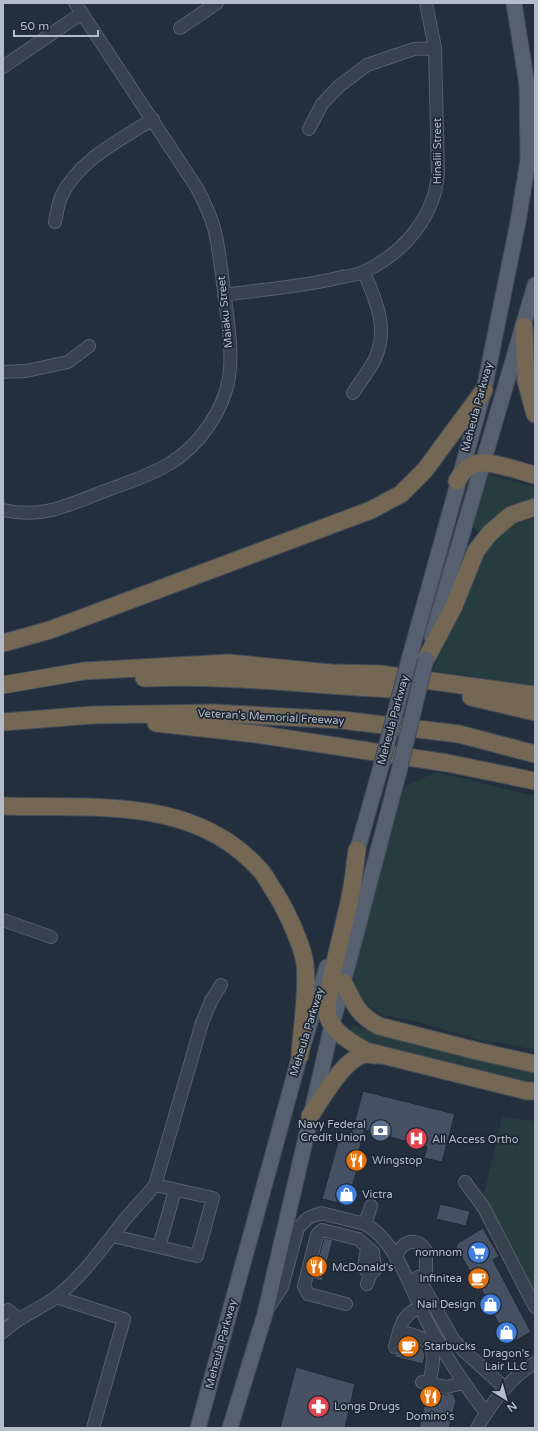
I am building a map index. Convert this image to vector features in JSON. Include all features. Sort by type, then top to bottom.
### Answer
[{"type":"highway","points":[[524,326],[526,381],[535,414]]},
{"type":"highway","points":[[3,643],[50,630],[371,510],[400,494],[425,470],[484,390]]},
{"type":"highway","points":[[457,481],[464,470],[472,464],[484,462],[535,475]]},
{"type":"highway","points":[[418,658],[454,606],[476,551],[490,533],[511,516],[535,507]]},
{"type":"highway","points":[[3,685],[84,671],[229,663],[330,673],[380,674],[535,695]]},
{"type":"highway","points":[[3,690],[95,680],[163,677],[252,680],[362,688],[433,690],[535,712]]},
{"type":"highway","name":"Veteran's Memorial Freeway","points":[[3,722],[92,715],[214,713],[342,720],[459,734],[535,754]]},
{"type":"highway","points":[[92,715],[256,734],[447,763],[535,781]]},
{"type":"highway","points":[[3,806],[137,809],[174,817],[210,830],[237,848],[262,872],[284,907],[305,962],[305,986],[300,1055]]},
{"type":"highway","points":[[357,850],[350,900],[328,996],[327,1015],[332,1026],[353,1044],[366,1051],[527,1091],[535,1091]]},
{"type":"highway","points":[[344,983],[353,1002],[365,1019],[379,1026],[535,1064]]},
{"type":"highway","points":[[310,1116],[337,1075],[348,1064],[364,1054],[382,1056]]},
{"type":"main road","name":"Meheula Parkway","points":[[230,1428],[265,1314],[332,1026],[399,771],[418,658],[457,481],[484,390],[518,222],[528,160],[527,85],[514,3]]},
{"type":"main road","name":"Meheula Parkway","points":[[198,1428],[300,1055],[324,978],[357,850],[382,763],[484,462],[535,285]]},
{"type":"street","points":[[180,28],[217,3]]},
{"type":"street","name":"Hinalii Street","points":[[224,295],[313,284],[364,272],[382,261],[408,240],[424,220],[437,189],[435,48],[426,3]]},
{"type":"street","points":[[3,67],[79,8]]},
{"type":"street","name":"Maiaku Street","points":[[3,510],[27,514],[49,512],[131,481],[169,464],[185,452],[214,418],[222,400],[229,377],[230,339],[215,232],[208,210],[197,188],[153,119],[79,8]]},
{"type":"street","points":[[309,129],[322,104],[338,87],[368,65],[414,50],[435,48]]},
{"type":"street","points":[[55,222],[62,196],[74,176],[89,161],[153,119]]},
{"type":"street","points":[[353,393],[375,360],[382,332],[379,309],[364,272]]},
{"type":"street","points":[[3,372],[26,372],[68,362],[89,346]]},
{"type":"street","points":[[3,920],[51,937]]},
{"type":"street","points":[[3,1332],[18,1319],[56,1297],[92,1262],[155,1185],[202,1023],[211,1001],[222,985]]},
{"type":"street","points":[[465,1182],[484,1208],[535,1307]]},
{"type":"street","points":[[113,1236],[197,1256],[213,1198],[155,1185]]},
{"type":"street","points":[[159,1247],[176,1190]]},
{"type":"street","points":[[365,1224],[370,1206]]},
{"type":"street","points":[[265,1314],[282,1287],[298,1228],[308,1218],[321,1213],[365,1224],[371,1227],[387,1243],[396,1259],[417,1277],[433,1301],[453,1339],[505,1388]]},
{"type":"street","points":[[346,1304],[308,1294],[304,1286],[317,1235],[322,1230],[358,1239],[373,1252],[376,1261],[376,1270],[368,1280]]},
{"type":"street","points":[[396,1259],[397,1251],[404,1244],[414,1242],[419,1244],[426,1251],[417,1277],[419,1307],[463,1383],[486,1413]]},
{"type":"street","points":[[56,1297],[124,1319],[93,1428]]},
{"type":"street","points":[[395,1347],[398,1331],[403,1319],[419,1307],[433,1301]]},
{"type":"street","points":[[3,1314],[8,1310],[18,1319]]},
{"type":"street","points":[[398,1331],[419,1336],[424,1339],[432,1351],[434,1356],[433,1365],[425,1382],[447,1387],[463,1383]]},
{"type":"street","points":[[477,1428],[486,1413],[505,1388],[526,1368],[535,1362]]},
{"type":"green space","points":[[487,474],[535,487],[535,500],[480,534],[473,526]]},
{"type":"green space","points":[[535,518],[535,690],[485,680],[480,677],[433,671],[474,563],[505,527]]},
{"type":"green space","points":[[436,772],[535,796],[535,1050],[497,1042],[490,1043],[418,1022],[383,1015],[364,1001],[357,990],[355,974],[360,948],[404,787]]},
{"type":"green space","points":[[352,1024],[382,1036],[513,1069],[535,1073],[535,1086],[370,1047],[349,1034]]},
{"type":"green space","points":[[502,1117],[535,1121],[535,1307],[481,1208]]},
{"type":"building","points":[[363,1091],[455,1114],[442,1162],[424,1158],[427,1147],[364,1130],[359,1151],[362,1152],[347,1205],[322,1199],[340,1135],[350,1138]]},
{"type":"building","points":[[440,1204],[470,1211],[466,1226],[436,1219]]},
{"type":"building","points":[[483,1228],[499,1256],[493,1260],[531,1332],[509,1344],[472,1271],[471,1273],[456,1247],[458,1243]]},
{"type":"building","points":[[324,1238],[333,1240],[322,1281],[313,1279]]},
{"type":"building","name":"Starbucks","points":[[404,1340],[416,1344],[423,1350],[425,1355],[423,1364],[395,1357],[395,1354],[401,1352]]},
{"type":"building","name":"Longs Drugs","points":[[296,1367],[355,1384],[345,1428],[280,1428]]},
{"type":"building","points":[[428,1391],[446,1394],[453,1393],[456,1401],[449,1428],[419,1428]]},
{"type":"place","name":"Navy Federal Credit Union","points":[[381,1130]]},
{"type":"place","name":"All Access Ortho","points":[[417,1139]]},
{"type":"place","name":"Wingstop","points":[[357,1160]]},
{"type":"place","name":"Victra","points":[[347,1194]]},
{"type":"place","name":"nomnom","points":[[478,1252]]},
{"type":"place","name":"McDonald's","points":[[316,1267]]},
{"type":"place","name":"Infinitea","points":[[478,1278]]},
{"type":"place","name":"Nail Design","points":[[491,1304]]},
{"type":"place","name":"Dragon’s Lair LLC","points":[[506,1333]]},
{"type":"place","name":"Starbucks","points":[[409,1346]]},
{"type":"place","name":"Domino's","points":[[430,1396]]},
{"type":"place","name":"Longs Drugs","points":[[318,1406]]}]
